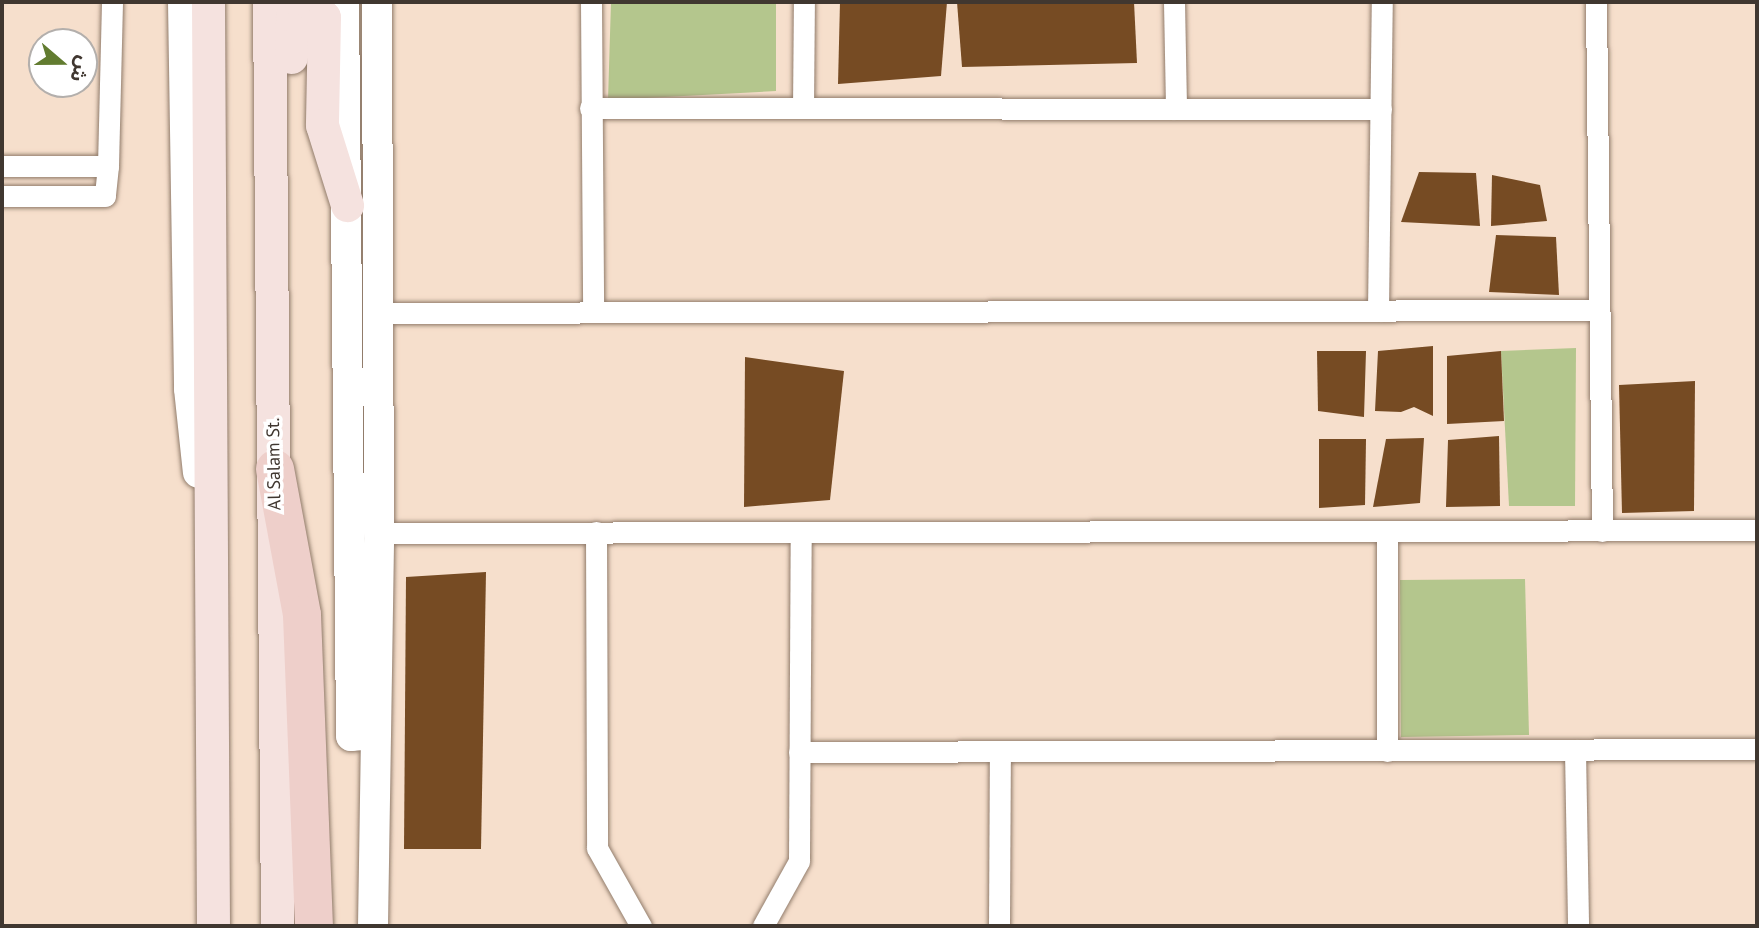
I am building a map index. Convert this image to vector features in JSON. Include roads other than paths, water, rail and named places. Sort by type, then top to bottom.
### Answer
[{"type":"highway","points":[[275,469],[302,615],[314,926]]},
{"type":"main road","points":[[183,2],[189,389],[209,588]]},
{"type":"main road","points":[[208,2],[209,588],[213,926]]},
{"type":"main road","name":"Al Salam St.","points":[[270,2],[268,289],[275,469],[276,926]]},
{"type":"main road","points":[[268,289],[290,146],[292,15],[301,2],[321,9],[324,17],[322,125],[346,205]]},
{"type":"main road","points":[[344,2],[351,736],[376,734]]},
{"type":"main road","points":[[373,926],[379,533],[377,2]]},
{"type":"street","points":[[2,196],[105,195],[112,2]]},
{"type":"street","points":[[591,2],[593,310]]},
{"type":"street","points":[[803,108],[804,2]]},
{"type":"street","points":[[1174,2],[1176,109]]},
{"type":"street","points":[[1378,311],[1382,2]]},
{"type":"street","points":[[1595,2],[1602,531]]},
{"type":"street","points":[[590,108],[1381,109]]},
{"type":"street","points":[[2,166],[108,166]]},
{"type":"street","points":[[379,313],[593,310],[1599,310]]},
{"type":"street","points":[[379,533],[1757,530]]},
{"type":"street","points":[[1387,751],[1388,531]]},
{"type":"street","points":[[596,532],[597,848],[641,926]]},
{"type":"street","points":[[763,926],[799,861],[801,532]]},
{"type":"street","points":[[799,752],[1757,749]]},
{"type":"street","points":[[1575,750],[1578,926]]},
{"type":"street","points":[[999,926],[1000,752]]}]
